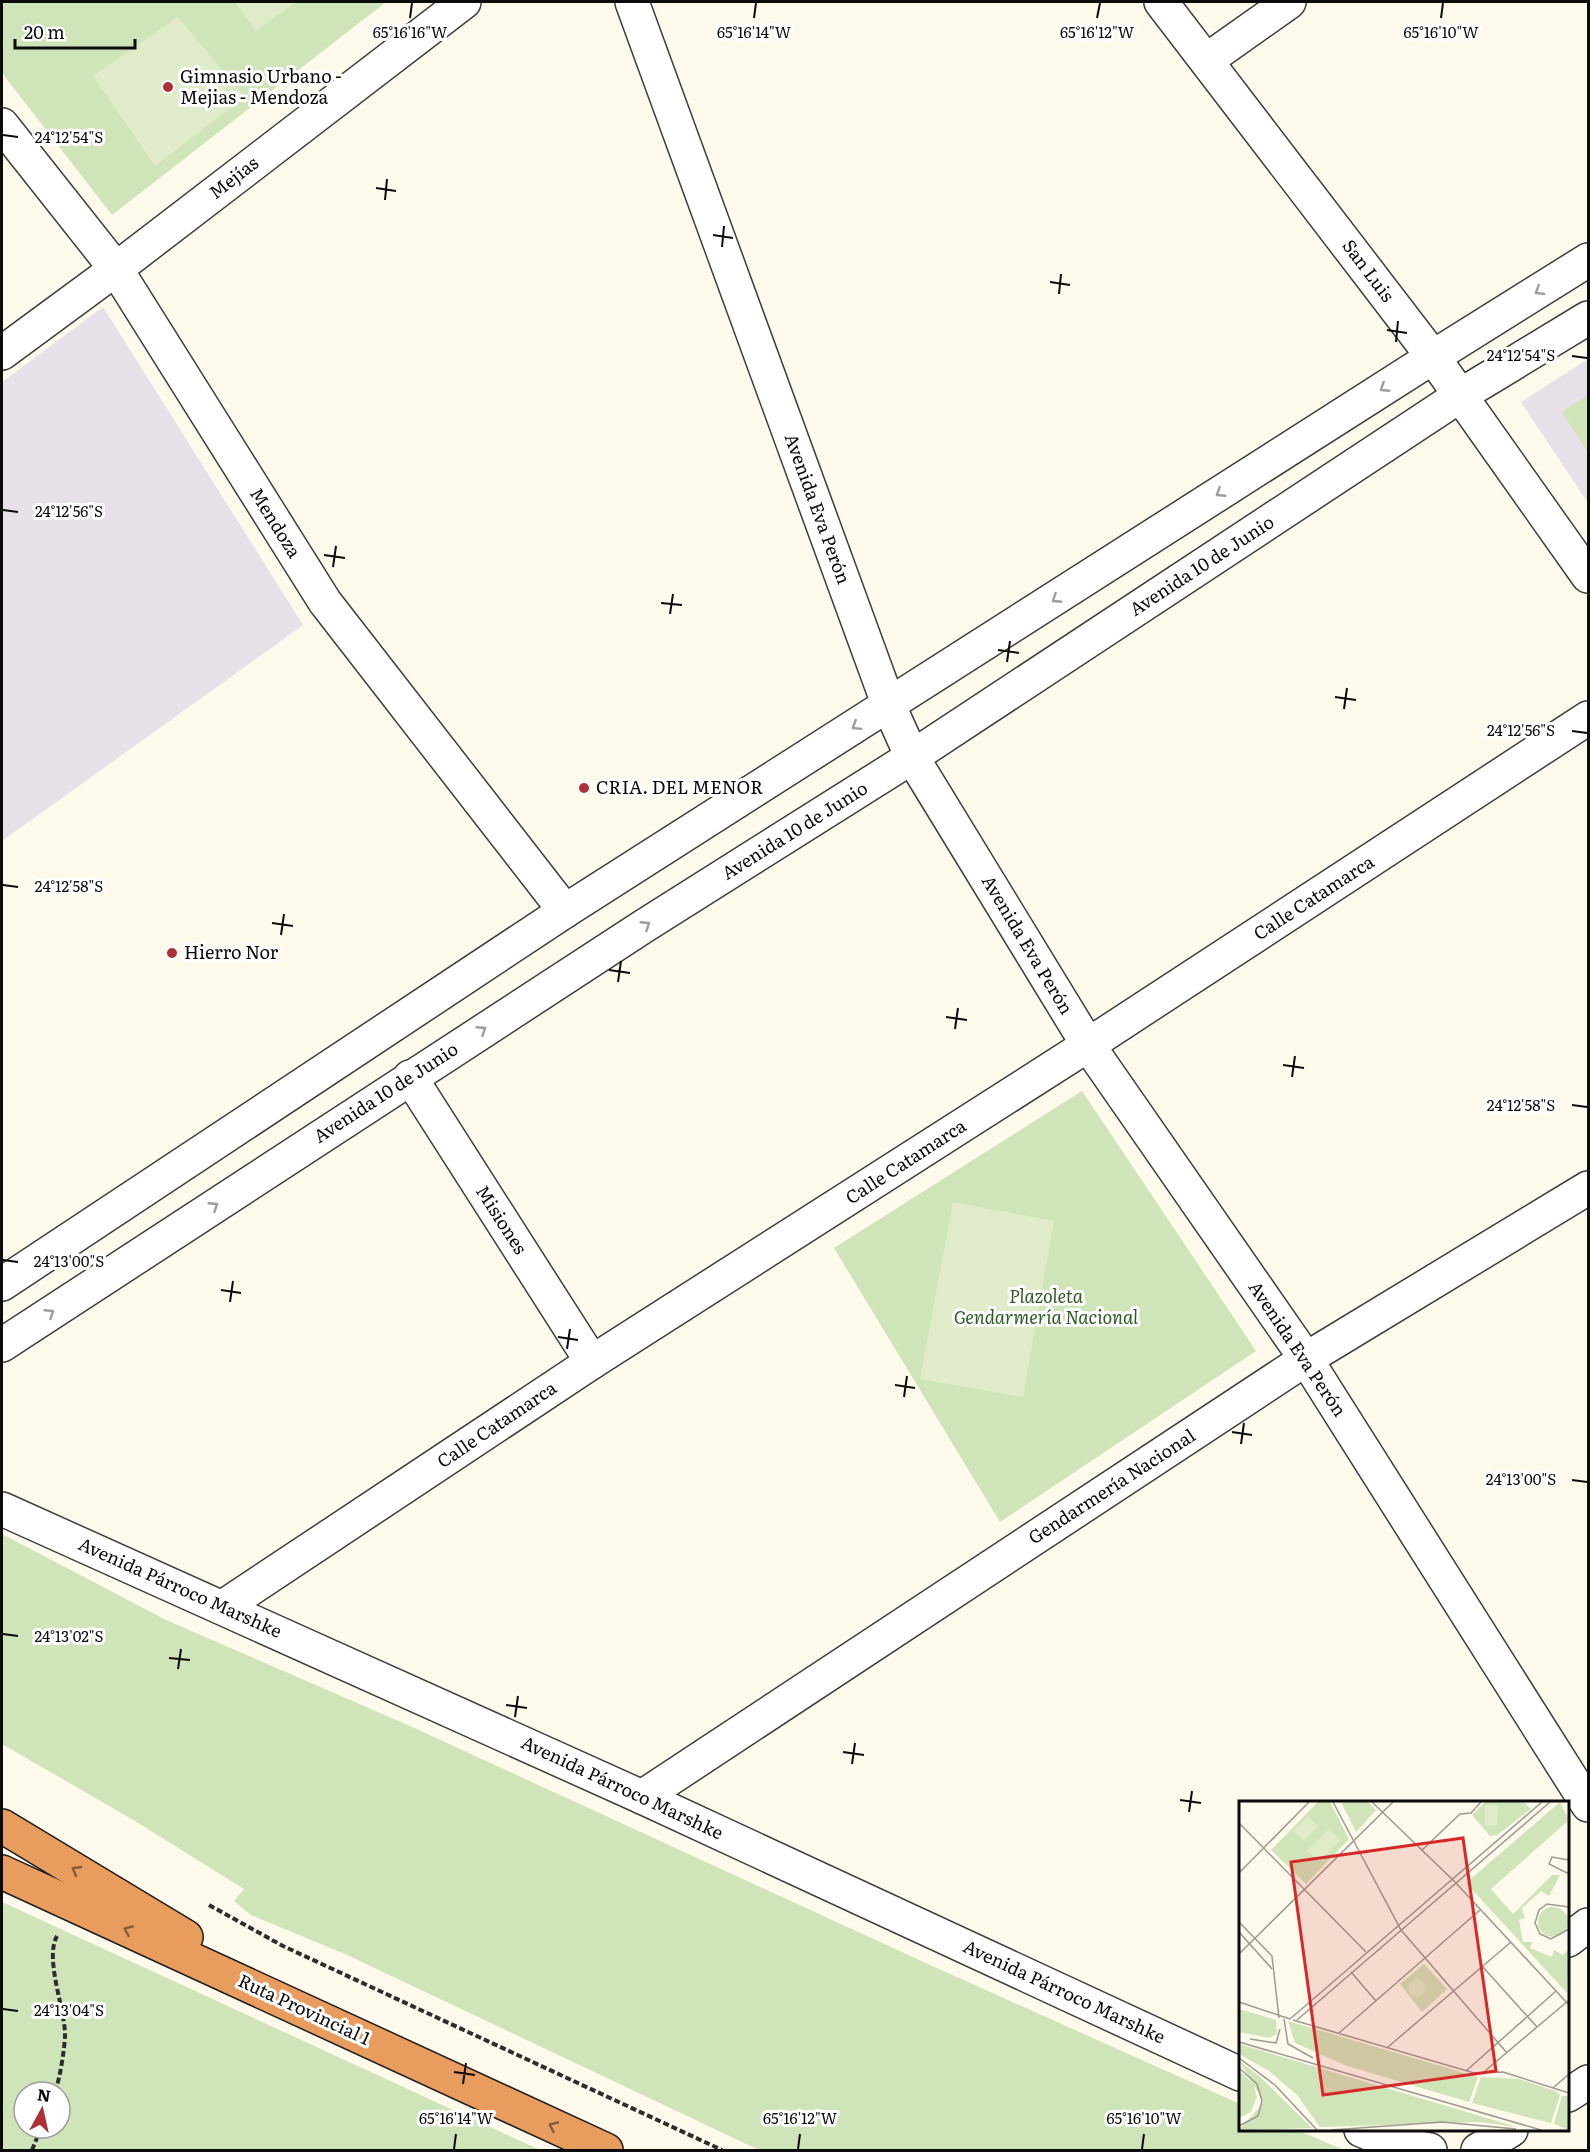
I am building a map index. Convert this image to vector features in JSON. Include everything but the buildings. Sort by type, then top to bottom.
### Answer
[{"type":"highway","points":[[2,1826],[305,2010]]},
{"type":"highway","name":"Ruta Provincial 1","points":[[2,1872],[606,2151]]},
{"type":"street","name":"Mejías","points":[[2,352],[116,269],[465,2]]},
{"type":"street","name":"Avenida Eva Perón","points":[[632,2],[889,706],[912,757],[1088,1045],[1306,1359],[1588,1805]]},
{"type":"street","name":"San Luis","points":[[1161,2],[1433,357],[1588,576]]},
{"type":"street","points":[[1207,60],[1289,2]]},
{"type":"street","name":"Mendoza","points":[[2,125],[116,269],[325,602],[565,911]]},
{"type":"street","points":[[2,1284],[565,911],[1588,260]]},
{"type":"street","name":"Avenida 10 de Junio","points":[[2,1345],[410,1077],[912,757],[1461,395],[1588,318]]},
{"type":"street","name":"Calle Catamarca","points":[[223,1607],[592,1362],[1088,1045],[1588,718]]},
{"type":"street","name":"Misiones","points":[[410,1077],[592,1362]]},
{"type":"street","name":"Gendarmería Nacional","points":[[642,1797],[1306,1359],[1588,1188]]},
{"type":"street","name":"Avenida Párroco Marshke","points":[[2,1509],[642,1797],[1239,2074]]},
{"type":"street","points":[[1569,1939],[1588,1925]]},
{"type":"street","points":[[1569,2094],[1588,2082]]},
{"type":"street","points":[[1363,2131],[1392,2143],[1430,2151]]},
{"type":"street","points":[[1478,2151],[1509,2131]]},
{"type":"path","points":[[204,1902],[283,1946],[722,2151]]},
{"type":"path","points":[[57,2080],[65,2036],[53,1957],[54,1941],[74,1905]]},
{"type":"shaded area","points":[[103,307],[303,625],[2,841],[2,382]]},
{"type":"shaded area","points":[[1588,359],[1588,503],[1521,402]]},
{"type":"green space","points":[[2,2],[386,2],[112,215],[2,73]]},
{"type":"green space","points":[[235,2],[296,2],[256,31]]},
{"type":"green space","name":"Gimnasio Urbano - Mejias - Mendoza","points":[[178,17],[245,97],[155,166],[93,76]]},
{"type":"green space","points":[[1588,395],[1588,453],[1562,412]]},
{"type":"green space","name":"Plazoleta Gendarmería Nacional","points":[[1082,1091],[1256,1351],[1000,1522],[834,1248]]},
{"type":"green space","points":[[953,1202],[1054,1221],[1023,1397],[920,1379]]},
{"type":"green space","points":[[2,1534],[166,1620],[410,1726],[930,1965],[1239,2104],[1239,2131],[1299,2131],[1344,2150],[759,2150],[345,1954],[251,1915],[234,1901],[244,1889],[135,1821],[2,1744]]},
{"type":"green space","points":[[2,1902],[540,2150],[2,2150]]},
{"type":"place","name":"Gimnasio Urbano - Mejias - Mendoza","points":[[168,87]]},
{"type":"place","name":"CRIA. DEL MENOR","points":[[584,788]]},
{"type":"place","name":"Hierro Nor","points":[[172,953]]}]
